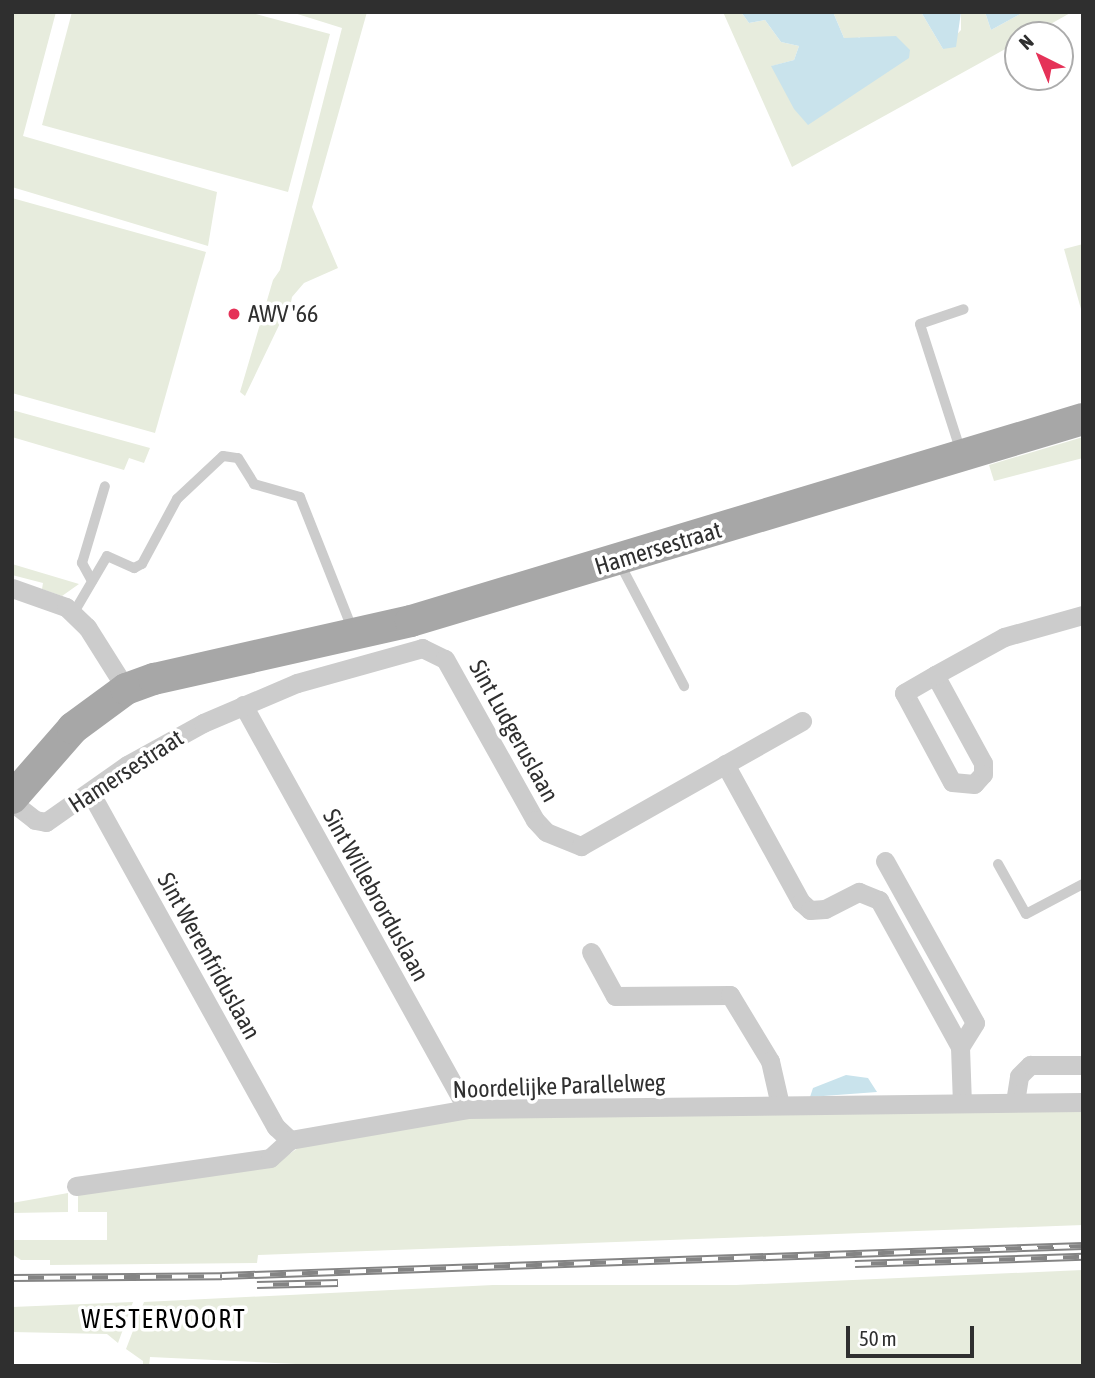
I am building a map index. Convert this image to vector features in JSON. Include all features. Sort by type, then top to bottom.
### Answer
[{"type":"main road","name":"Hamersestraat","points":[[126,689],[190,669],[353,635],[619,560],[1083,419]]},
{"type":"main road","points":[[12,800],[63,738],[126,689]]},
{"type":"street","points":[[12,588],[56,601],[74,614],[126,689]]},
{"type":"street","points":[[935,676],[983,763],[983,774],[974,784],[952,782],[904,693],[1004,637],[1083,615]]},
{"type":"street","name":"Sint Ludgeruslaan","points":[[243,705],[374,659],[430,648],[445,659],[535,820],[546,832],[581,846],[802,721]]},
{"type":"street","name":"Hamersestraat","points":[[12,800],[35,820],[46,822],[160,745],[243,705]]},
{"type":"street","name":"Sint Willebrorduslaan","points":[[243,705],[467,1109]]},
{"type":"street","points":[[725,764],[801,902],[810,910],[825,909],[859,892],[870,894],[879,900],[960,1047],[962,1103]]},
{"type":"street","name":"Sint Werenfriduslaan","points":[[90,792],[276,1127],[290,1140]]},
{"type":"street","points":[[870,894],[889,867],[975,1023],[960,1047]]},
{"type":"street","points":[[591,952],[615,996],[730,995],[769,1061],[780,1105]]},
{"type":"street","points":[[1015,1102],[1019,1076],[1030,1065],[1083,1065]]},
{"type":"street","name":"Noordelijke Parallelweg","points":[[76,1186],[270,1158],[290,1140],[467,1109],[1083,1102]]},
{"type":"lane","points":[[962,455],[920,324],[964,309]]},
{"type":"lane","points":[[74,614],[107,556],[134,568],[142,564],[177,499],[223,456],[238,458],[254,484],[300,497],[353,635]]},
{"type":"lane","points":[[92,581],[82,563],[106,486]]},
{"type":"lane","points":[[619,560],[684,686]]},
{"type":"lane","points":[[998,864],[1026,914],[1083,884]]},
{"type":"shaded area","points":[[12,12],[56,12],[23,136],[217,192],[208,246],[12,187]]},
{"type":"shaded area","points":[[72,12],[248,12],[330,34],[288,192],[42,125]]},
{"type":"shaded area","points":[[291,12],[367,12],[312,207],[338,268],[304,283],[292,297],[288,318],[283,317],[245,396],[240,392],[273,280],[280,270],[342,28]]},
{"type":"shaded area","points":[[723,12],[741,12],[749,23],[765,20],[781,42],[799,46],[794,60],[772,66],[814,118],[824,113],[860,37],[850,41],[844,38],[833,12],[921,12],[943,49],[961,30],[961,12],[985,12],[991,30],[1004,23],[1004,50],[792,167]]},
{"type":"shaded area","points":[[1024,12],[1072,12],[1056,21],[1008,21]]},
{"type":"shaded area","points":[[12,198],[206,252],[155,433],[12,393]]},
{"type":"shaded area","points":[[1083,244],[1083,316],[1064,249]]},
{"type":"shaded area","points":[[12,410],[150,448],[144,463],[129,458],[124,470],[12,437]]},
{"type":"shaded area","points":[[1083,437],[1083,458],[994,481],[989,465]]},
{"type":"shaded area","points":[[12,564],[79,584],[62,596],[42,589],[43,583],[12,575]]},
{"type":"shaded area","points":[[1083,1110],[1083,1225],[258,1255],[257,1263],[50,1265],[50,1260],[21,1260],[12,1254],[12,1240],[107,1240],[107,1212],[78,1212],[78,1191],[278,1162],[298,1148],[461,1118]]},
{"type":"shaded area","points":[[68,1193],[68,1212],[12,1213],[12,1203]]},
{"type":"shaded area","points":[[1083,1270],[1083,1366],[338,1366],[150,1357],[149,1366],[143,1366],[143,1361],[126,1349],[144,1302],[493,1285],[736,1285]]},
{"type":"shaded area","points":[[133,1302],[118,1343],[107,1334],[12,1332],[12,1307]]},
{"type":"water","points":[[741,12],[833,12],[844,38],[896,36],[910,50],[909,58],[808,125],[794,109],[771,66],[794,60],[799,46],[781,42],[765,20],[749,23]]},
{"type":"water","points":[[921,12],[961,12],[956,47],[943,49]]},
{"type":"water","points":[[985,12],[1024,12],[1004,21],[991,30]]},
{"type":"water","points":[[846,1075],[868,1078],[877,1092],[810,1097],[813,1088]]},
{"type":"railway","points":[[12,1278],[222,1276],[1083,1246]]},
{"type":"railway","points":[[855,1264],[1083,1257]]},
{"type":"railway","points":[[257,1285],[338,1283]]},
{"type":"place","name":"AWV '66","points":[[234,314]]},
{"type":"district","name":"WESTERVOORT","points":[[164,1320]]}]
